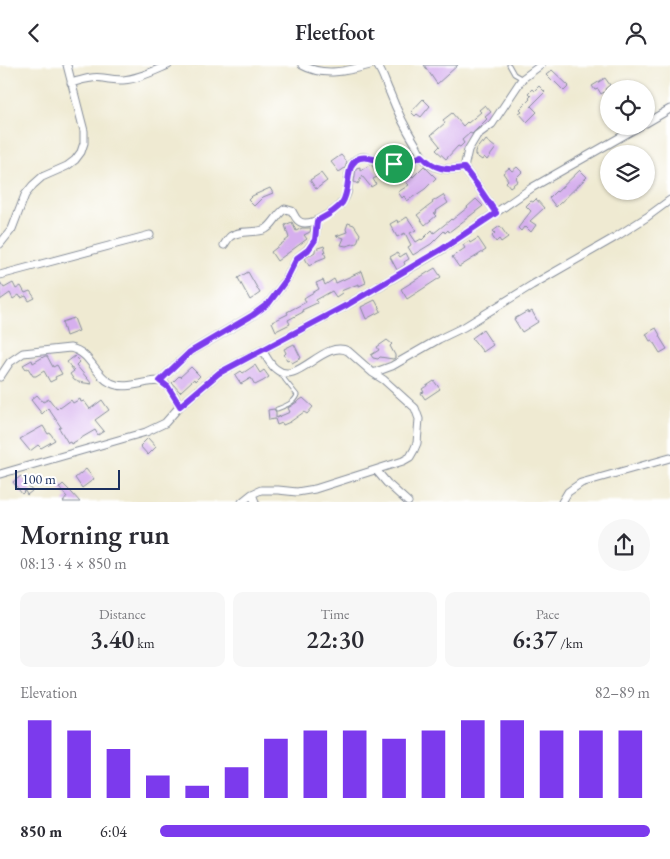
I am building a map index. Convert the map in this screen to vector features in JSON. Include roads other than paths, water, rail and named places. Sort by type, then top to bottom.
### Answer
[{"type":"street","points":[[0,244],[12,229],[25,195],[33,185],[42,177],[67,166],[82,152],[84,131],[67,65]]},
{"type":"street","points":[[71,83],[93,77],[113,80],[133,79],[168,65]]},
{"type":"street","points":[[302,65],[319,72],[352,70],[370,65]]},
{"type":"street","points":[[377,65],[383,74],[405,128],[422,156],[429,163],[440,168],[452,170],[464,168]]},
{"type":"street","points":[[496,213],[464,168],[468,150],[478,135],[492,124],[522,79],[541,65]]},
{"type":"street","points":[[655,118],[670,109]]},
{"type":"street","points":[[0,474],[146,432],[164,423],[180,406],[219,373],[347,305],[435,254],[533,187],[624,135]]},
{"type":"street","points":[[224,245],[231,235],[268,228],[285,209],[292,211],[296,218],[305,223],[317,221],[336,209],[343,202],[347,193],[350,169],[355,160],[369,157],[394,164],[409,162],[422,156]]},
{"type":"street","points":[[373,373],[392,366],[464,327],[647,217],[670,200]]},
{"type":"street","points":[[160,381],[190,352],[253,315],[269,303],[286,280],[297,258],[308,250],[315,240],[317,221]]},
{"type":"street","points":[[0,275],[150,235]]},
{"type":"street","points":[[0,377],[10,363],[23,353],[70,348],[85,356],[111,384],[136,386],[151,381],[160,381],[168,387],[180,406]]},
{"type":"street","points":[[242,501],[252,494],[261,491],[297,492],[315,489],[376,470],[410,457],[417,443],[419,419],[415,408],[384,379],[373,373],[348,351],[339,348],[330,351],[292,373],[276,370],[262,350]]},
{"type":"street","points":[[562,501],[568,492],[581,483],[670,458]]},
{"type":"street","points":[[376,470],[387,483],[408,501]]},
{"type":"street","points":[[252,494],[255,501]]},
{"type":"lane","points":[[509,65],[514,74],[522,79]]},
{"type":"lane","points":[[277,409],[293,401],[296,395],[281,372]]}]
